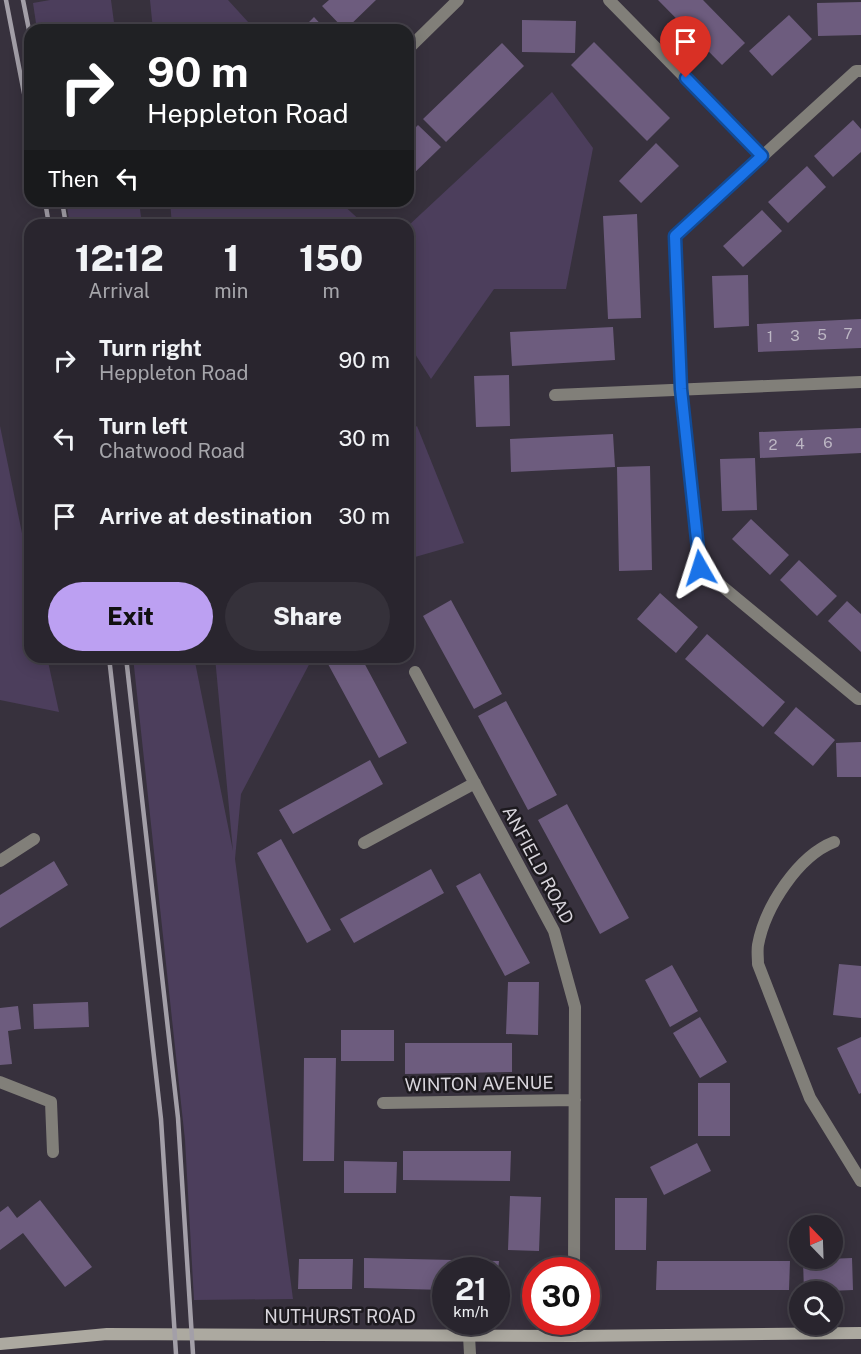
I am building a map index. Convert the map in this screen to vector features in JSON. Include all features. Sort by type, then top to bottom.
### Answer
[{"type":"street","points":[[414,42],[458,0]]},
{"type":"street","points":[[609,0],[762,156]]},
{"type":"street","points":[[861,71],[856,71],[675,236],[681,389],[700,568],[858,699],[861,699]]},
{"type":"street","points":[[555,395],[861,382]]},
{"type":"street","name":"ANFIELD ROAD","points":[[416,672],[554,931],[575,1007],[574,1257]]},
{"type":"street","points":[[364,843],[475,783]]},
{"type":"street","points":[[0,861],[34,839]]},
{"type":"street","points":[[834,842],[813,852],[781,891],[768,914],[758,946],[758,964],[810,1098],[861,1181]]},
{"type":"street","points":[[0,1082],[51,1102],[53,1152]]},
{"type":"street","name":"WINTON AVENUE","points":[[383,1103],[575,1100]]},
{"type":"street","name":"NUTHURST ROAD","points":[[0,1344],[107,1334],[573,1336],[861,1334]]},
{"type":"street","points":[[469,1336],[470,1354]]},
{"type":"shaded area","points":[[50,0],[111,0],[114,24],[36,24],[33,3]]},
{"type":"shaded area","points":[[150,0],[228,0],[249,24],[152,24]]},
{"type":"shaded area","points":[[552,92],[593,148],[566,289],[494,289],[431,379],[414,352],[414,220]]},
{"type":"shaded area","points":[[67,207],[140,207],[141,219],[69,219]]},
{"type":"shaded area","points":[[170,207],[346,207],[358,219],[172,219]]},
{"type":"shaded area","points":[[0,426],[24,543],[24,663],[48,663],[59,712],[0,700]]},
{"type":"shaded area","points":[[417,426],[464,543],[414,557],[414,428]]},
{"type":"shaded area","points":[[134,663],[195,663],[233,851],[216,663],[310,663],[241,794],[235,859],[293,1299],[194,1300],[185,1140]]},
{"type":"building","points":[[329,0],[376,0],[351,24],[339,24],[322,6]]},
{"type":"building","points":[[658,0],[703,0],[745,43],[722,65]]},
{"type":"building","points":[[861,2],[861,35],[818,36],[817,3]]},
{"type":"building","points":[[789,15],[812,39],[772,76],[749,51]]},
{"type":"building","points":[[314,17],[320,24],[307,24]]},
{"type":"building","points":[[522,20],[576,21],[575,53],[522,52]]},
{"type":"building","points":[[594,42],[670,118],[647,141],[571,65]]},
{"type":"building","points":[[502,43],[524,66],[446,142],[423,119]]},
{"type":"building","points":[[853,120],[861,129],[861,152],[833,177],[814,156]]},
{"type":"building","points":[[418,125],[441,147],[414,173],[414,129]]},
{"type":"building","points":[[656,143],[679,166],[641,203],[619,181]]},
{"type":"building","points":[[807,166],[826,187],[788,223],[768,202]]},
{"type":"building","points":[[762,210],[782,231],[743,267],[723,246]]},
{"type":"building","points":[[637,214],[641,318],[608,319],[603,216]]},
{"type":"building","points":[[748,275],[749,326],[714,328],[712,276]]},
{"type":"building","points":[[861,319],[861,348],[758,352],[757,324]]},
{"type":"building","points":[[613,327],[615,360],[512,366],[510,332]]},
{"type":"building","points":[[509,375],[510,426],[476,427],[474,376]]},
{"type":"building","points":[[861,428],[861,453],[760,458],[759,432]]},
{"type":"building","points":[[613,434],[615,467],[511,472],[510,439]]},
{"type":"building","points":[[755,458],[757,510],[722,511],[720,459]]},
{"type":"building","points":[[650,466],[652,570],[619,571],[617,467]]},
{"type":"building","points":[[751,519],[789,555],[770,575],[732,539]]},
{"type":"building","points":[[799,560],[837,596],[817,616],[780,580]]},
{"type":"building","points":[[660,593],[698,627],[676,653],[637,619]]},
{"type":"building","points":[[451,600],[502,694],[474,709],[423,616]]},
{"type":"building","points":[[847,601],[861,614],[861,652],[828,621]]},
{"type":"building","points":[[707,634],[785,702],[763,727],[685,659]]},
{"type":"building","points":[[364,663],[407,743],[379,758],[328,664]]},
{"type":"building","points":[[506,701],[557,795],[528,810],[478,716]]},
{"type":"building","points":[[796,707],[835,740],[813,766],[774,733]]},
{"type":"building","points":[[861,742],[861,777],[837,777],[836,743]]},
{"type":"building","points":[[370,760],[383,784],[293,834],[279,810]]},
{"type":"building","points":[[567,804],[629,918],[600,934],[538,820]]},
{"type":"building","points":[[281,839],[331,930],[307,943],[257,853]]},
{"type":"building","points":[[54,861],[68,885],[0,928],[0,895]]},
{"type":"building","points":[[431,869],[444,893],[354,943],[340,919]]},
{"type":"building","points":[[480,873],[530,963],[505,976],[456,886]]},
{"type":"building","points":[[839,964],[861,966],[861,1018],[833,1015]]},
{"type":"building","points":[[672,965],[698,1011],[670,1027],[645,980]]},
{"type":"building","points":[[508,982],[539,982],[538,1035],[506,1034]]},
{"type":"building","points":[[88,1002],[89,1027],[34,1029],[33,1004]]},
{"type":"building","points":[[18,1006],[21,1029],[8,1031],[12,1064],[0,1065],[0,1008]]},
{"type":"building","points":[[700,1017],[727,1062],[700,1078],[673,1033]]},
{"type":"building","points":[[341,1030],[394,1030],[394,1061],[341,1061]]},
{"type":"building","points":[[861,1037],[861,1093],[859,1094],[837,1048]]},
{"type":"building","points":[[405,1043],[512,1043],[512,1072],[405,1074]]},
{"type":"building","points":[[304,1058],[336,1058],[334,1161],[303,1161]]},
{"type":"building","points":[[698,1083],[730,1083],[730,1136],[698,1136]]},
{"type":"building","points":[[697,1143],[711,1171],[664,1195],[650,1167]]},
{"type":"building","points":[[403,1151],[511,1151],[510,1181],[403,1180]]},
{"type":"building","points":[[344,1161],[397,1162],[396,1193],[344,1193]]},
{"type":"building","points":[[510,1196],[541,1197],[539,1251],[508,1250]]},
{"type":"building","points":[[615,1198],[647,1198],[646,1250],[615,1250]]},
{"type":"building","points":[[40,1200],[92,1267],[65,1287],[23,1233],[0,1250],[0,1212],[8,1206],[17,1218]]},
{"type":"building","points":[[364,1258],[432,1260],[432,1290],[364,1288]]},
{"type":"building","points":[[843,1258],[852,1258],[853,1290],[843,1290],[843,1281],[804,1281],[803,1269],[843,1269]]},
{"type":"building","points":[[299,1259],[353,1259],[352,1289],[298,1289]]},
{"type":"building","points":[[657,1261],[789,1261],[789,1290],[656,1290]]},
{"type":"railway","points":[[6,0],[24,93]]},
{"type":"railway","points":[[23,0],[28,24]]},
{"type":"railway","points":[[46,207],[48,219]]},
{"type":"railway","points":[[63,207],[65,219]]},
{"type":"railway","points":[[110,663],[161,1119],[176,1354]]},
{"type":"railway","points":[[127,663],[178,1118],[193,1354]]},
{"type":"route","points":[[686,78],[762,156],[675,236],[681,389],[700,568]]}]
